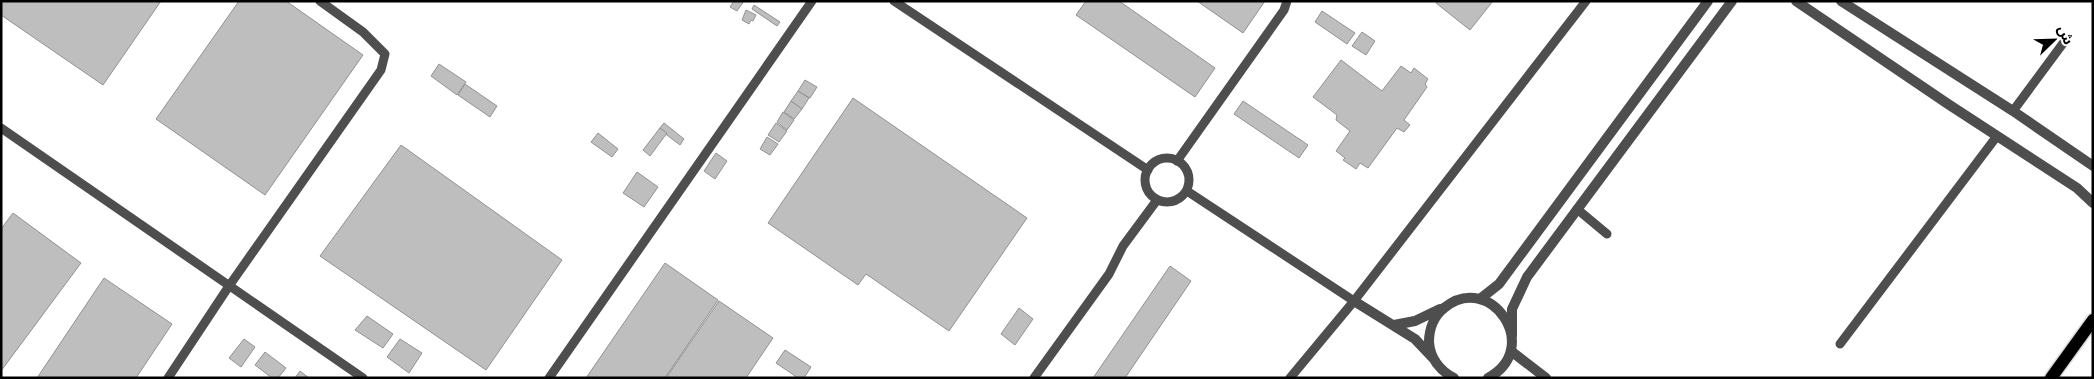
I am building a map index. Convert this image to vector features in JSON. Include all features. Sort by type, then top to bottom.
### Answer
[{"type":"main road","points":[[2051,378],[2093,320]]},
{"type":"street","points":[[1480,299],[1499,284],[1708,1]]},
{"type":"street","points":[[1493,377],[1504,365],[1511,351],[1512,309],[1527,277],[1732,1]]},
{"type":"street","points":[[1796,1],[2077,188],[2093,203]]},
{"type":"street","points":[[1841,1],[2013,111],[2093,166]]},
{"type":"street","points":[[1394,325],[1415,322],[1465,298],[1480,299],[1500,310],[1508,322],[1512,335]]},
{"type":"street","points":[[1354,302],[1415,339],[1446,376]]},
{"type":"street","points":[[1435,361],[1430,347],[1430,332],[1435,318],[1445,307]]},
{"type":"street","points":[[1511,351],[1546,378]]},
{"type":"lane","points":[[168,378],[229,286],[382,70],[385,54],[363,32],[320,1]]},
{"type":"lane","points":[[549,378],[812,1]]},
{"type":"lane","points":[[894,1],[1148,170]]},
{"type":"lane","points":[[1177,161],[1284,10],[1286,1]]},
{"type":"lane","points":[[1290,378],[1354,302],[1586,1]]},
{"type":"lane","points":[[2013,111],[2064,42]]},
{"type":"lane","points":[[1,128],[362,378]]},
{"type":"lane","points":[[1840,344],[1997,136]]},
{"type":"lane","points":[[1171,158],[1177,161],[1183,165],[1189,177],[1187,190],[1183,196],[1171,202],[1157,200],[1148,190],[1146,177],[1148,170],[1158,160],[1171,158]]},
{"type":"lane","points":[[1187,190],[1354,302]]},
{"type":"lane","points":[[1034,378],[1108,274],[1123,246],[1157,200]]},
{"type":"lane","points":[[1577,209],[1607,234]]},
{"type":"building","points":[[1,1],[161,1],[103,85],[1,15]]},
{"type":"building","points":[[239,1],[286,1],[363,55],[265,195],[156,119]]},
{"type":"building","points":[[734,1],[744,1],[737,11],[730,7]]},
{"type":"building","points":[[1086,1],[1119,1],[1215,68],[1195,97],[1076,15]]},
{"type":"building","points":[[1197,1],[1265,1],[1243,33]]},
{"type":"building","points":[[1437,1],[1493,1],[1470,30],[1436,3]]},
{"type":"building","points":[[754,5],[780,22],[777,26],[752,9]]},
{"type":"building","points":[[746,10],[756,15],[749,24],[742,20]]},
{"type":"building","points":[[1322,11],[1355,33],[1347,44],[1315,22]]},
{"type":"building","points":[[1362,32],[1375,41],[1366,55],[1352,46]]},
{"type":"building","points":[[1341,60],[1382,91],[1401,66],[1411,73],[1414,68],[1428,79],[1425,84],[1427,87],[1404,120],[1410,125],[1404,132],[1397,128],[1368,168],[1360,163],[1356,169],[1343,160],[1345,158],[1336,151],[1350,131],[1336,120],[1337,115],[1313,97]]},
{"type":"building","points":[[439,64],[466,82],[457,95],[431,76]]},
{"type":"building","points":[[805,80],[817,87],[810,98],[798,91]]},
{"type":"building","points":[[465,84],[497,106],[490,117],[458,95]]},
{"type":"building","points":[[798,91],[809,98],[802,109],[791,101]]},
{"type":"building","points":[[853,98],[1027,218],[949,331],[866,274],[858,285],[768,223]]},
{"type":"building","points":[[791,101],[802,109],[794,119],[784,112]]},
{"type":"building","points":[[1243,101],[1308,145],[1299,158],[1234,114]]},
{"type":"building","points":[[783,112],[794,120],[787,130],[777,122]]},
{"type":"building","points":[[664,123],[684,139],[680,145],[659,129]]},
{"type":"building","points":[[776,123],[787,131],[779,142],[768,135]]},
{"type":"building","points":[[660,128],[667,133],[650,156],[643,150]]},
{"type":"building","points":[[598,133],[618,149],[612,157],[591,142]]},
{"type":"building","points":[[767,137],[778,144],[770,155],[760,149]]},
{"type":"building","points":[[401,145],[562,260],[486,370],[320,256]]},
{"type":"building","points":[[716,153],[727,161],[715,179],[704,171]]},
{"type":"building","points":[[637,172],[658,187],[644,207],[623,193]]},
{"type":"building","points":[[13,213],[81,263],[1,371],[1,229]]},
{"type":"building","points":[[665,263],[718,300],[665,378],[586,378]]},
{"type":"building","points":[[1170,266],[1191,281],[1125,378],[1093,378]]},
{"type":"building","points":[[104,278],[172,324],[136,378],[37,378]]},
{"type":"building","points":[[719,301],[773,338],[746,378],[666,378]]},
{"type":"building","points":[[1019,308],[1033,319],[1015,345],[1001,334]]},
{"type":"building","points":[[367,316],[393,334],[383,348],[355,330]]},
{"type":"building","points":[[244,339],[255,347],[241,367],[229,358]]},
{"type":"building","points":[[400,339],[422,353],[409,373],[387,357]]},
{"type":"building","points":[[785,350],[811,367],[804,378],[798,378],[776,363]]},
{"type":"building","points":[[265,352],[286,368],[278,378],[272,378],[255,365]]},
{"type":"building","points":[[300,371],[309,378],[295,378]]}]
